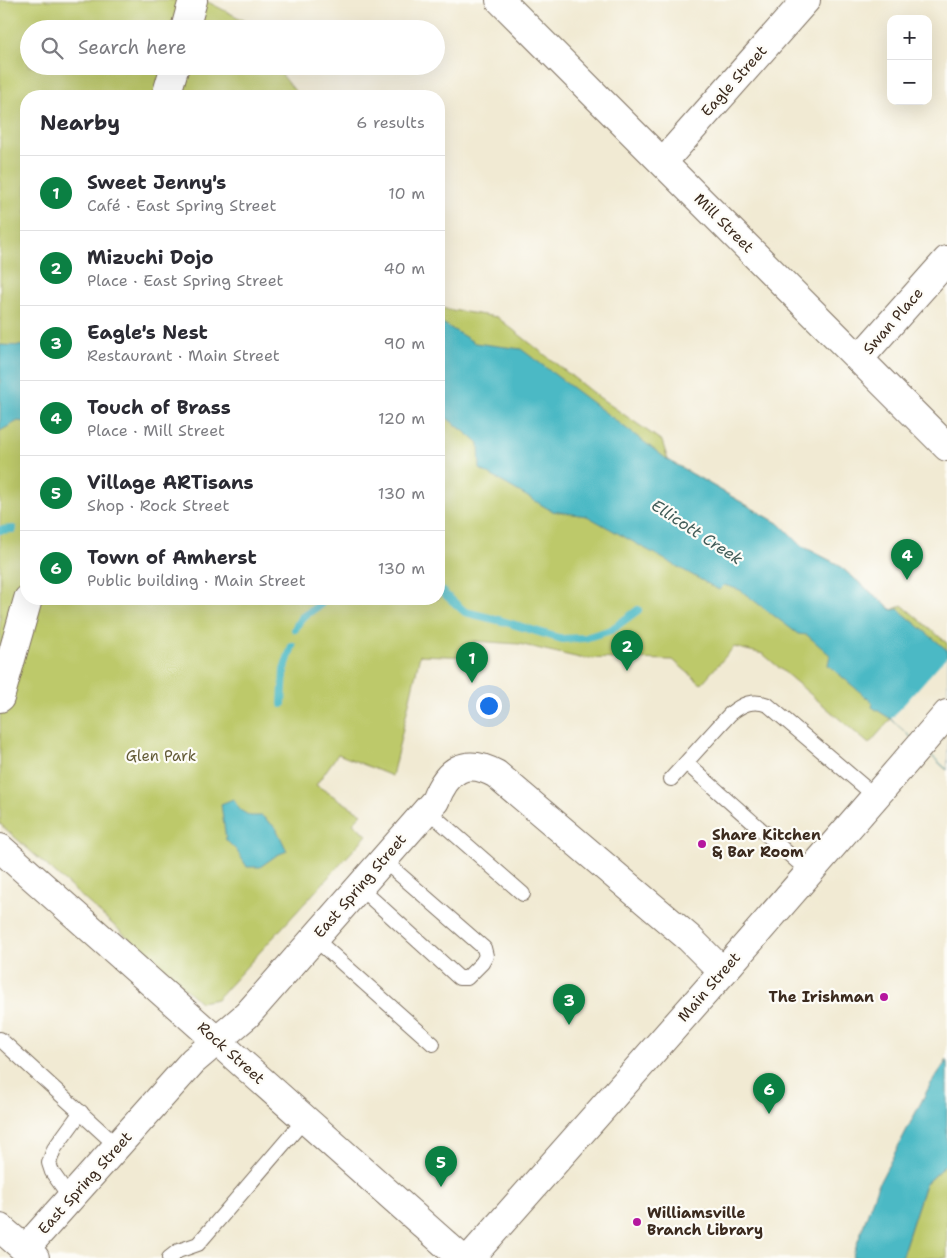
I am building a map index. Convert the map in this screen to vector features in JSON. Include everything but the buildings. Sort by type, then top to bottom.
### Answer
[{"type":"street","points":[[187,20],[193,0]]},
{"type":"street","name":"Mill Street","points":[[500,0],[947,447]]},
{"type":"street","name":"Eagle Street","points":[[662,162],[806,0]]},
{"type":"street","points":[[168,90],[172,75]]},
{"type":"street","name":"Swan Place","points":[[859,359],[947,260]]},
{"type":"street","points":[[0,698],[26,605]]},
{"type":"street","name":"Main Street","points":[[470,1258],[723,972],[947,714]]},
{"type":"street","name":"East Spring Street","points":[[30,1254],[71,1198],[193,1061],[247,1015],[431,806],[441,786],[458,770],[474,766],[484,768],[496,774],[689,938],[723,972]]},
{"type":"street","name":"Rock Street","points":[[0,848],[461,1258]]},
{"type":"street","points":[[0,1228],[30,1254]]},
{"type":"lane","points":[[671,779],[730,714],[741,705],[761,702],[768,705],[875,796]]},
{"type":"lane","points":[[686,763],[809,872]]},
{"type":"lane","points":[[431,806],[523,894]]},
{"type":"lane","points":[[359,887],[459,978],[467,978],[482,962],[486,956],[484,948],[383,860]]},
{"type":"lane","points":[[314,938],[433,1044]]},
{"type":"lane","points":[[0,1038],[117,1146]]},
{"type":"lane","points":[[71,1198],[52,1172],[49,1163],[54,1149],[81,1112]]},
{"type":"lane","points":[[169,1258],[178,1251],[198,1244],[305,1119]]},
{"type":"green space","name":"Glen Park","points":[[0,0],[204,0],[243,20],[20,20],[20,75],[282,75],[294,90],[20,90],[20,605],[445,605],[445,309],[497,317],[593,393],[662,441],[668,460],[781,525],[802,546],[837,564],[892,610],[902,605],[947,643],[947,655],[869,744],[763,654],[734,647],[701,684],[673,660],[580,658],[519,644],[474,641],[473,657],[420,655],[392,776],[338,754],[316,785],[362,814],[353,823],[367,835],[217,999],[200,1002],[0,824]]},
{"type":"green space","points":[[947,1163],[947,1258],[901,1258],[925,1184]]},
{"type":"water","name":"Ellicott Creek","points":[[445,325],[475,343],[521,349],[668,460],[781,525],[802,546],[837,564],[892,610],[898,609],[947,650],[947,770],[891,719],[872,707],[873,703],[828,665],[830,655],[807,635],[798,634],[740,590],[724,585],[719,590],[587,516],[552,511],[480,469],[479,444],[445,417]]},
{"type":"water","points":[[0,345],[20,346],[20,421],[0,431]]},
{"type":"water","points":[[233,799],[240,810],[250,816],[262,816],[276,828],[287,851],[277,855],[260,867],[247,867],[237,851],[226,840],[221,804]]},
{"type":"water","points":[[947,1060],[947,1163],[925,1184],[901,1258],[852,1258],[877,1187],[930,1085]]},
{"type":"pier","points":[[947,656],[947,769],[891,719]]},
{"type":"waterway","points":[[0,530],[13,529]]},
{"type":"waterway","points":[[445,594],[465,612],[562,639],[585,638],[611,630],[638,610]]},
{"type":"waterway","points":[[295,629],[301,618],[320,605]]},
{"type":"waterway","points":[[282,704],[284,670],[292,646]]},
{"type":"place","name":"Touch of Brass","points":[[907,580]]},
{"type":"place","name":"Mizuchi Dojo","points":[[627,671]]},
{"type":"place","name":"Sweet Jenny's","points":[[472,683]]},
{"type":"place","name":"Share Kitchen & Bar Room","points":[[702,844]]},
{"type":"place","name":"The Irishman","points":[[884,997]]},
{"type":"place","name":"Eagle's Nest","points":[[569,1025]]},
{"type":"place","name":"Town of Amherst","points":[[769,1114]]},
{"type":"place","name":"Village ARTisans","points":[[441,1187]]},
{"type":"place","name":"Williamsville Branch Library","points":[[637,1222]]}]
